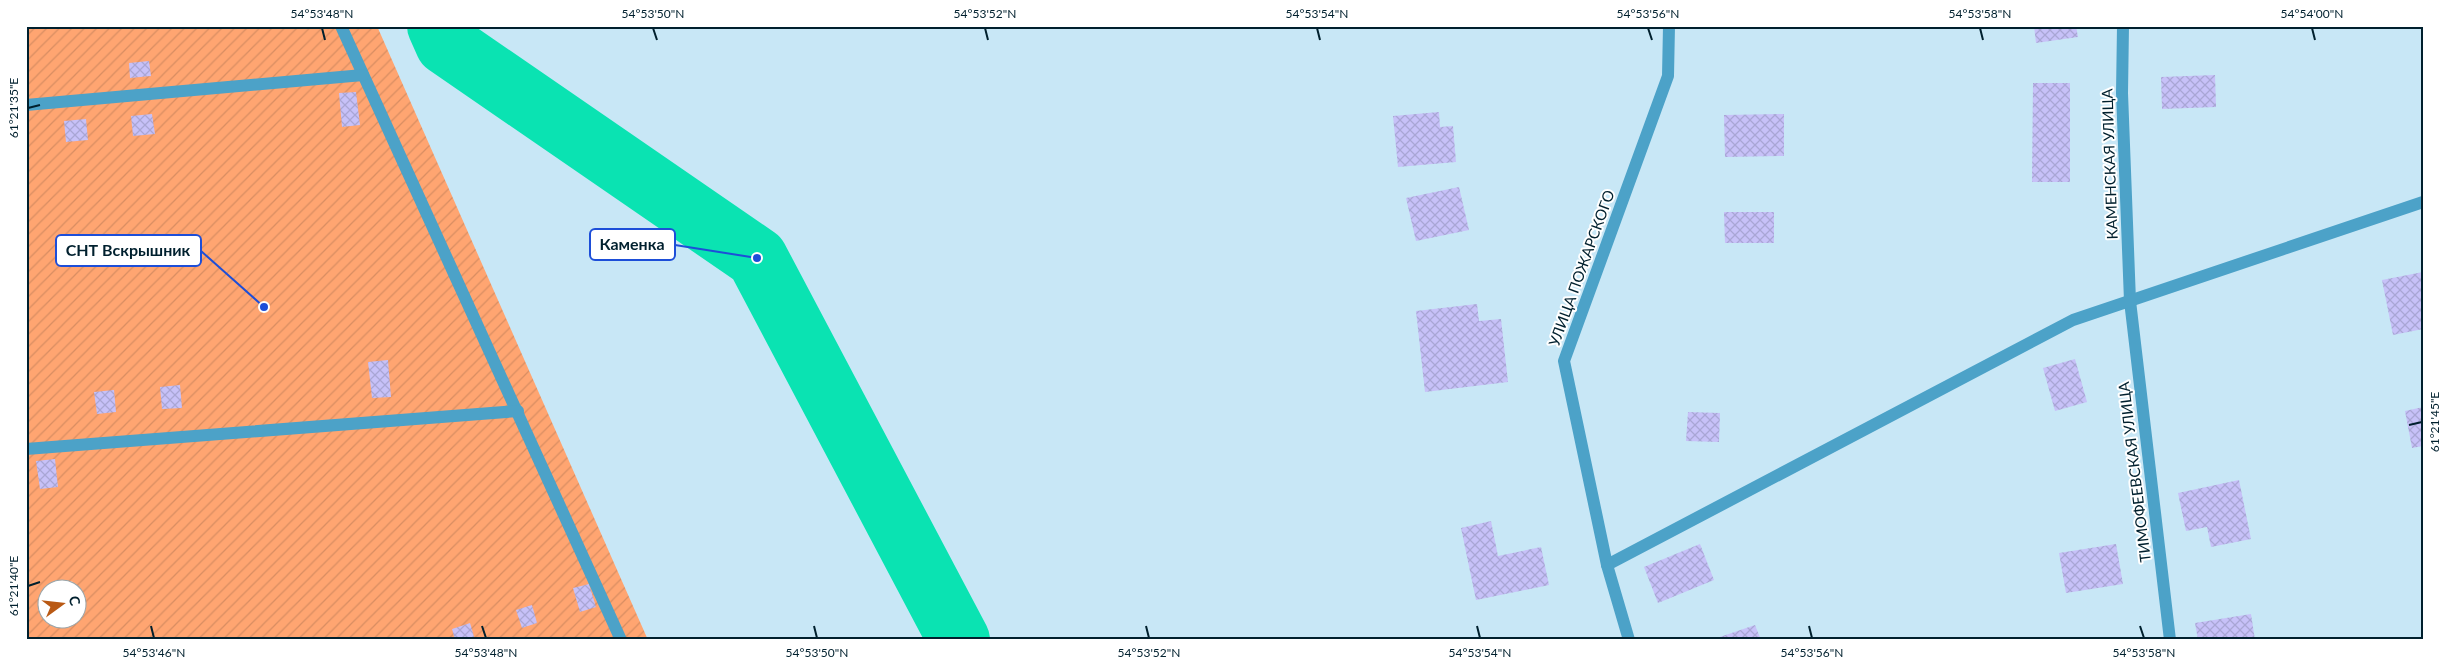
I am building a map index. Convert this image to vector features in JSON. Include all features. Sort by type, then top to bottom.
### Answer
[{"type":"street","points":[[341,26],[621,640]]},
{"type":"street","name":"УЛИЦА ПОЖАРСКОГО","points":[[1629,640],[1607,565],[1564,361],[1668,76],[1669,26]]},
{"type":"street","name":"КАМЕНСКАЯ УЛИЦА","points":[[2123,26],[2122,93],[2130,301]]},
{"type":"street","points":[[26,105],[363,75]]},
{"type":"street","points":[[1607,565],[2072,320],[2423,202]]},
{"type":"street","name":"ТИМОФЕЕВСКАЯ УЛИЦА","points":[[2130,301],[2170,640]]},
{"type":"street","points":[[26,449],[518,411]]},
{"type":"shaded area","points":[[26,26],[377,26],[648,640],[26,640]]},
{"type":"building","points":[[2034,26],[2076,26],[2078,37],[2036,43]]},
{"type":"building","points":[[149,61],[151,76],[130,78],[129,63]]},
{"type":"building","points":[[2215,75],[2216,107],[2162,109],[2161,77]]},
{"type":"building","points":[[2033,83],[2070,83],[2070,182],[2032,182]]},
{"type":"building","points":[[356,92],[360,125],[342,127],[339,93]]},
{"type":"building","points":[[1439,112],[1440,127],[1453,126],[1456,162],[1398,167],[1393,116]]},
{"type":"building","points":[[152,114],[155,134],[133,136],[131,116]]},
{"type":"building","points":[[1784,114],[1784,156],[1725,157],[1724,115]]},
{"type":"building","points":[[86,119],[88,140],[66,142],[64,121]]},
{"type":"building","points":[[1459,187],[1469,230],[1416,241],[1406,198]]},
{"type":"building","points":[[1724,212],[1774,212],[1774,243],[1725,243]]},
{"type":"building","points":[[2423,272],[2423,329],[2393,335],[2382,280]]},
{"type":"building","points":[[1477,304],[1479,321],[1501,319],[1508,382],[1425,392],[1416,311]]},
{"type":"building","points":[[2075,359],[2087,402],[2055,411],[2043,368]]},
{"type":"building","points":[[388,360],[391,397],[372,398],[368,362]]},
{"type":"building","points":[[180,385],[182,408],[162,409],[160,387]]},
{"type":"building","points":[[114,390],[116,412],[97,414],[94,392]]},
{"type":"building","points":[[2423,407],[2423,446],[2412,448],[2405,411]]},
{"type":"building","points":[[1688,412],[1720,413],[1719,442],[1686,441]]},
{"type":"building","points":[[55,459],[58,487],[40,489],[36,461]]},
{"type":"building","points":[[2239,480],[2251,539],[2211,547],[2207,527],[2186,531],[2178,493]]},
{"type":"building","points":[[1491,521],[1498,556],[1541,547],[1549,585],[1476,600],[1461,528]]},
{"type":"building","points":[[1700,544],[1714,580],[1658,603],[1644,567]]},
{"type":"building","points":[[2116,544],[2123,584],[2066,593],[2059,553]]},
{"type":"building","points":[[589,584],[596,607],[580,612],[573,588]]},
{"type":"building","points":[[532,605],[537,623],[522,628],[516,610]]},
{"type":"building","points":[[2251,614],[2255,640],[2198,640],[2195,623]]},
{"type":"building","points":[[470,623],[475,640],[455,640],[452,629]]},
{"type":"building","points":[[1755,625],[1761,640],[1714,640],[1714,639]]},
{"type":"waterway","points":[[438,26],[446,44],[757,258],[959,640]]},
{"type":"place","name":"Каменка","points":[[757,258]]},
{"type":"place","name":"СНТ Вскрышник","points":[[264,307]]}]
